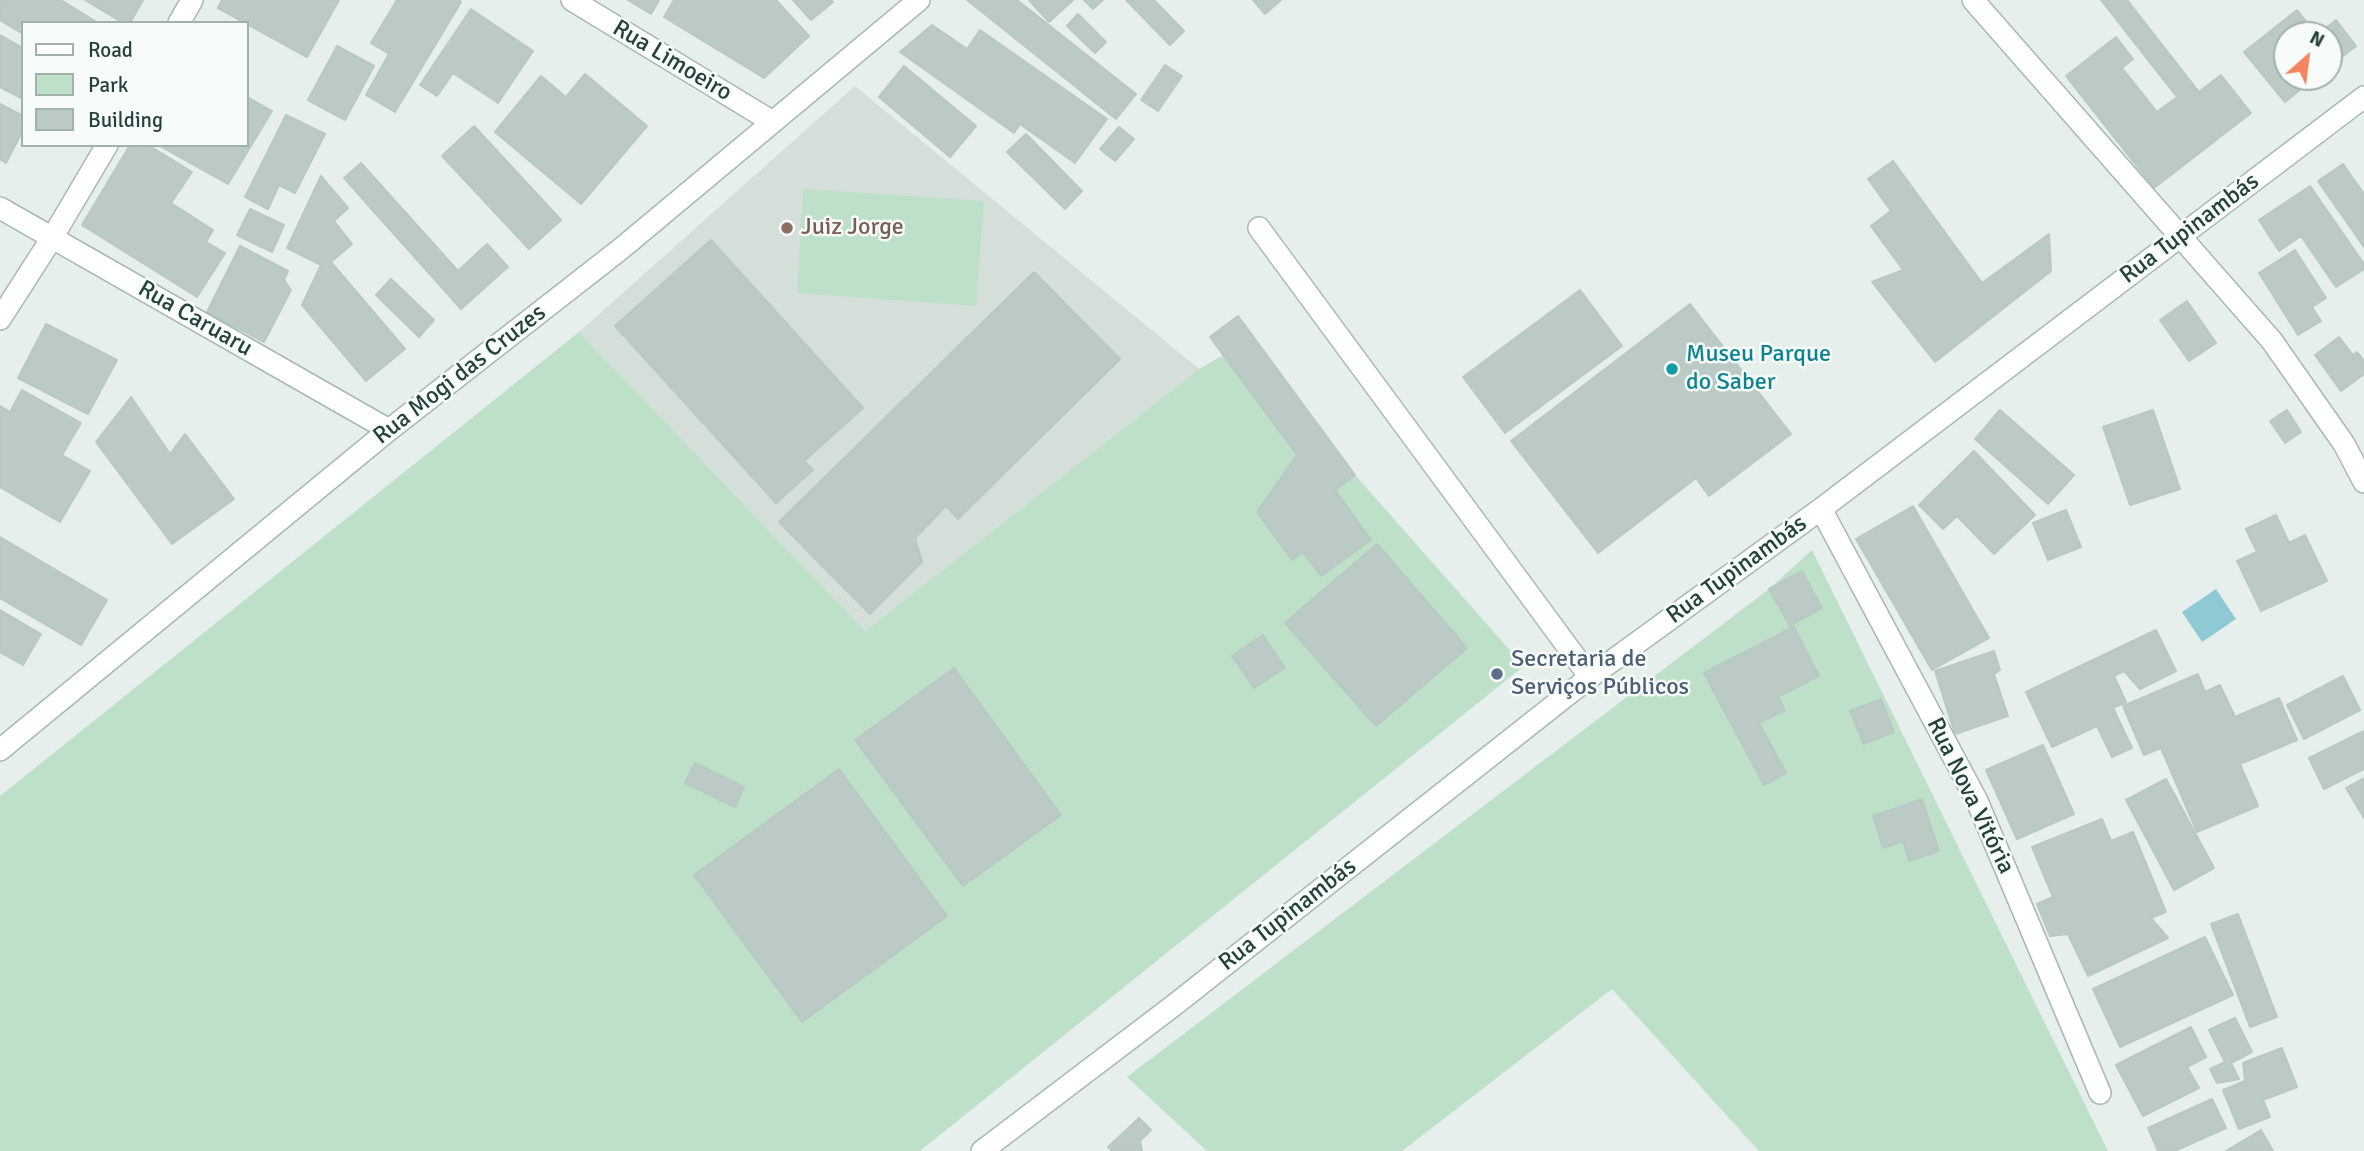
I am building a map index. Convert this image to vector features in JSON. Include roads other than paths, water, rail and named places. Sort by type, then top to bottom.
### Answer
[{"type":"street","points":[[180,21],[192,0]]},
{"type":"street","name":"Rua Limoeiro","points":[[572,0],[771,121]]},
{"type":"street","name":"Rua Mogi das Cruzes","points":[[0,750],[389,430],[622,248],[919,0]]},
{"type":"street","points":[[1973,0],[2272,341],[2344,444],[2364,482]]},
{"type":"street","name":"Rua Tupinambás","points":[[982,1151],[1172,1006],[1590,677],[1821,509],[2364,97]]},
{"type":"street","points":[[0,319],[106,147]]},
{"type":"street","name":"Rua Caruaru","points":[[0,208],[389,430]]},
{"type":"street","points":[[1259,228],[1590,677]]},
{"type":"street","name":"Rua Nova Vitória","points":[[1821,509],[1977,801],[2100,1093]]},
{"type":"water","points":[[2216,589],[2236,619],[2202,642],[2182,612]]},
{"type":"place","name":"Juiz Jorge","points":[[787,228]]},
{"type":"place","name":"Museu Parque do Saber","points":[[1672,369]]},
{"type":"place","name":"Secretaria de Serviços Públicos","points":[[1497,674]]}]
